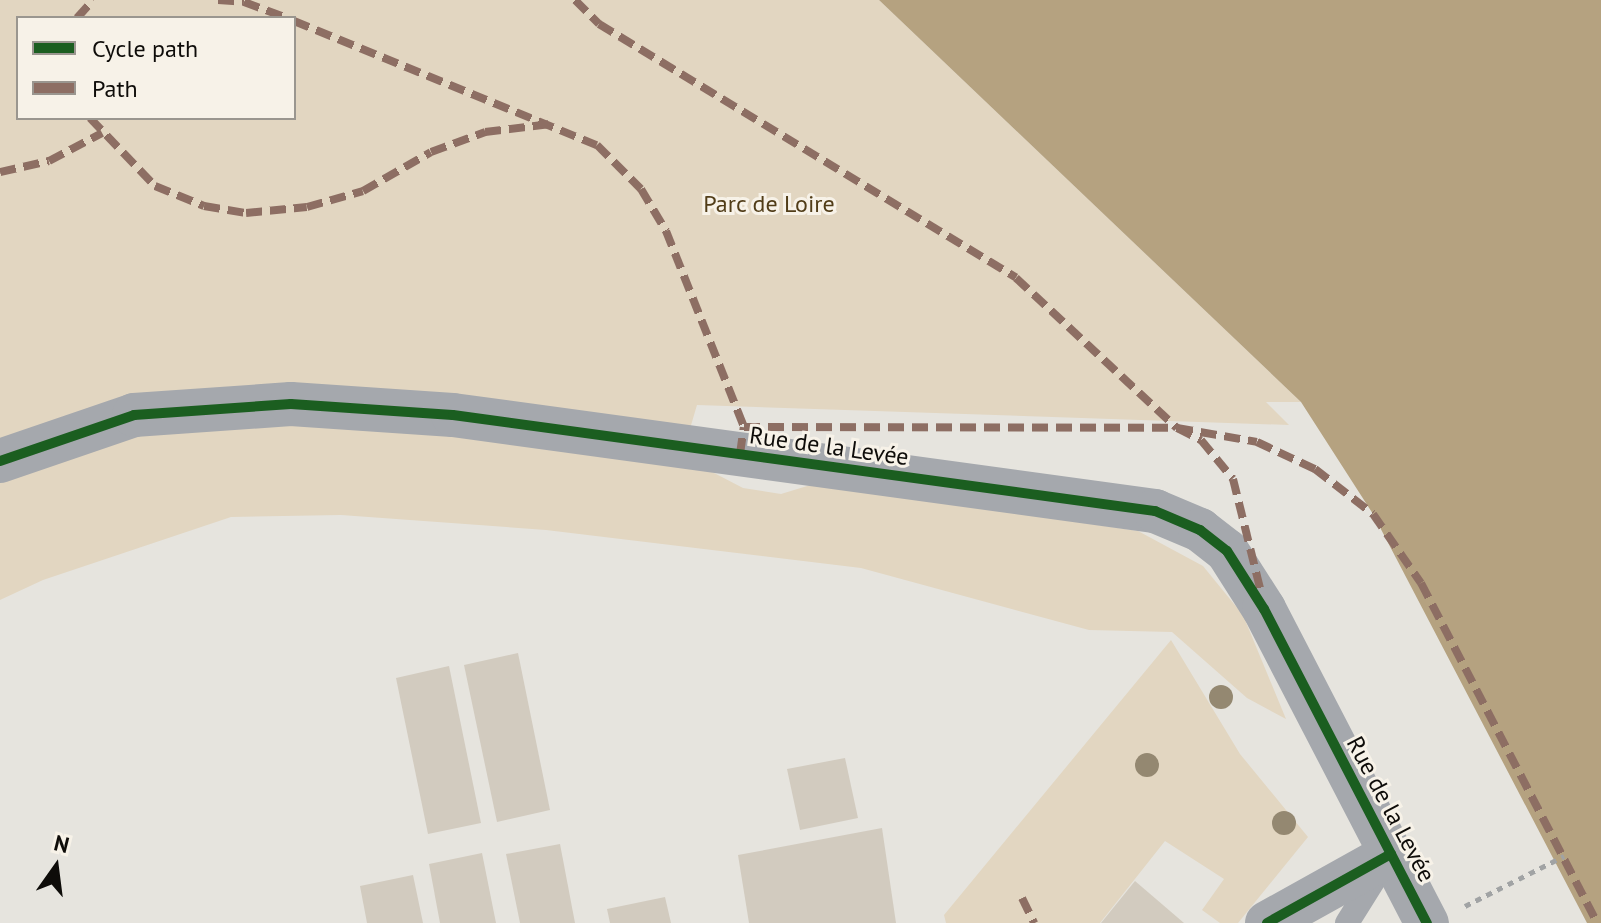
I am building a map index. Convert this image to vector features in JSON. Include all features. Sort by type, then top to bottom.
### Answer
[{"type":"street","name":"Rue de la Levée","points":[[0,461],[134,415],[291,404],[453,415],[1155,511],[1200,530],[1227,551],[1264,609],[1391,854],[1443,916]]},
{"type":"street","points":[[1267,923],[1391,854]]},
{"type":"lane","points":[[1347,923],[1391,854]]},
{"type":"path","points":[[1443,916],[1564,856]]},
{"type":"green space","name":"Parc de Loire","points":[[0,0],[879,0],[1301,402],[1266,402],[1289,425],[697,405],[689,432],[369,397],[0,449]]},
{"type":"green space","points":[[278,416],[691,461],[743,488],[781,494],[817,483],[1138,531],[1203,566],[1243,615],[1286,719],[1247,698],[1172,632],[1089,630],[861,568],[546,530],[341,515],[231,517],[43,580],[0,600],[0,471],[92,439]]},
{"type":"green space","points":[[1171,640],[1240,754],[1308,837],[1238,923],[1220,923],[1202,910],[1224,879],[1165,841],[1100,923],[946,923],[944,915]]},
{"type":"shaded area","points":[[879,0],[1601,0],[1601,923],[1587,923],[1373,514],[1301,402]]},
{"type":"building","points":[[518,653],[550,810],[497,822],[464,665]]},
{"type":"building","points":[[449,666],[481,823],[428,834],[396,678]]},
{"type":"building","points":[[845,758],[858,818],[800,830],[787,769]]},
{"type":"building","points":[[882,828],[896,923],[749,923],[738,855]]},
{"type":"building","points":[[560,844],[575,923],[520,923],[506,854]]},
{"type":"building","points":[[482,853],[496,923],[440,923],[429,864]]},
{"type":"building","points":[[413,875],[423,923],[367,923],[360,886]]},
{"type":"building","points":[[1135,881],[1184,923],[1101,923]]},
{"type":"building","points":[[665,897],[671,923],[610,923],[607,909]]},
{"type":"marked path","points":[[79,16],[93,0]]},
{"type":"marked path","points":[[218,0],[244,2],[282,16]]},
{"type":"marked path","points":[[575,0],[599,24],[1016,278],[1177,428],[1201,440],[1233,479],[1261,592]]},
{"type":"marked path","points":[[296,22],[597,145],[641,189],[666,231],[744,427]]},
{"type":"marked path","points":[[92,120],[155,186],[204,206],[246,213],[307,207],[363,191],[431,152],[485,132],[551,124]]},
{"type":"marked path","points":[[0,172],[49,161],[102,133]]},
{"type":"marked path","points":[[740,454],[744,427],[1177,428],[1257,442],[1315,469],[1373,514],[1421,583],[1597,923]]},
{"type":"marked path","points":[[1022,898],[1034,923]]},
{"type":"cycle path","points":[[0,461],[134,415],[291,404],[453,415],[1155,511],[1200,530],[1227,551],[1264,609],[1427,923]]},
{"type":"cycle path","points":[[1267,923],[1391,854]]}]
